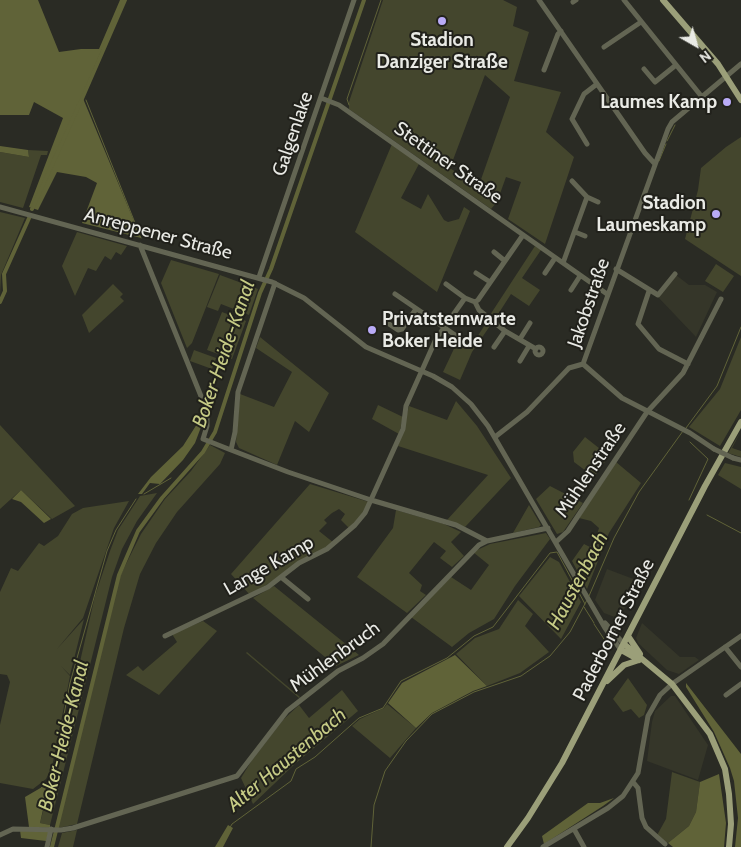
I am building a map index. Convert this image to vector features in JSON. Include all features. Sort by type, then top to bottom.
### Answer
[{"type":"main road","points":[[663,0],[698,39],[726,76],[741,100]]},
{"type":"main road","name":"Paderborner Straße","points":[[507,847],[545,792],[603,686],[705,486],[741,422]]},
{"type":"main road","points":[[628,636],[642,660]]},
{"type":"main road","points":[[623,647],[654,666],[672,684],[710,734],[722,762],[729,794],[731,824],[729,847]]},
{"type":"main road","points":[[603,686],[624,665],[642,660]]},
{"type":"street","name":"Galgenlake","points":[[231,450],[235,432],[238,392],[267,280],[354,0]]},
{"type":"street","points":[[539,0],[645,153],[655,164]]},
{"type":"street","points":[[624,0],[702,97]]},
{"type":"street","points":[[604,47],[641,22]]},
{"type":"street","points":[[544,70],[558,34],[561,31]]},
{"type":"street","name":"Jakobstraße","points":[[583,364],[616,269],[672,122],[741,64]]},
{"type":"street","points":[[644,68],[655,82],[676,65]]},
{"type":"street","points":[[587,144],[572,119],[584,94],[597,84]]},
{"type":"street","name":"Stettiner Straße","points":[[323,98],[333,102],[607,294]]},
{"type":"street","points":[[572,181],[587,197],[598,202]]},
{"type":"street","points":[[563,263],[587,197]]},
{"type":"street","name":"Anreppener Straße","points":[[0,207],[267,280],[304,298],[366,347],[422,371],[442,381],[461,394],[479,413],[495,437],[590,601],[601,619],[623,647]]},
{"type":"street","points":[[575,232],[585,236]]},
{"type":"street","points":[[475,302],[523,235]]},
{"type":"street","points":[[140,245],[207,411],[206,426],[202,439],[288,472],[371,500],[456,525],[487,541]]},
{"type":"street","points":[[494,252],[505,261]]},
{"type":"street","points":[[545,272],[555,258]]},
{"type":"street","points":[[616,269],[649,291],[659,294],[675,274]]},
{"type":"street","points":[[476,273],[490,282]]},
{"type":"street","points":[[571,290],[580,276]]},
{"type":"street","points":[[446,284],[465,298],[475,302],[478,310],[505,331],[536,350]]},
{"type":"street","points":[[649,291],[638,324],[659,349],[688,364]]},
{"type":"street","points":[[396,294],[458,337]]},
{"type":"street","name":"Lange Kamp","points":[[165,636],[268,587],[299,563],[327,549],[344,536],[365,513],[403,429],[406,406],[422,371],[444,328],[465,298]]},
{"type":"street","name":"Mühlenstraße","points":[[556,542],[568,531],[647,412],[676,383],[688,364],[721,299]]},
{"type":"street","points":[[389,324],[398,330],[402,329],[416,309]]},
{"type":"street","points":[[520,339],[530,323]]},
{"type":"street","points":[[494,347],[505,331]]},
{"type":"street","points":[[520,361],[529,346]]},
{"type":"street","points":[[495,437],[528,412],[569,368],[583,364],[622,398],[688,431],[714,449],[741,460]]},
{"type":"street","name":"Mühlenbruch","points":[[0,835],[12,829],[60,830],[237,776],[287,711],[338,671],[363,658],[383,644],[473,550],[487,541],[548,528]]},
{"type":"street","points":[[281,577],[308,599]]},
{"type":"street","points":[[543,847],[608,808],[623,796],[633,782],[642,760],[648,716],[660,695],[672,684],[741,636]]},
{"type":"street","points":[[726,647],[741,667]]},
{"type":"street","points":[[726,695],[741,684]]},
{"type":"street","points":[[633,782],[638,788],[642,818],[646,828],[665,844]]},
{"type":"street","points":[[574,828],[584,847]]},
{"type":"street","points":[[47,847],[51,829]]},
{"type":"shaded area","points":[[0,0],[38,0],[59,52],[102,49],[82,96],[141,238],[82,223],[97,183],[86,177],[57,172],[38,210],[29,207],[63,118],[34,102],[29,115],[0,115]]},
{"type":"shaded area","points":[[120,0],[124,0],[103,49],[99,49]]},
{"type":"shaded area","points":[[383,0],[503,0],[517,7],[513,26],[529,32],[514,81],[561,92],[546,132],[574,157],[545,244],[508,219],[521,182],[506,177],[497,202],[491,209],[349,109],[349,102]],"holes":[[[485,75],[510,97],[478,188],[450,168]]]},
{"type":"shaded area","name":"Stadion Laumeskamp","points":[[741,137],[741,276],[685,239],[698,190],[701,168]]},
{"type":"shaded area","points":[[392,144],[420,162],[401,198],[421,209],[428,194],[444,220],[448,222],[459,219],[464,207],[470,211],[437,292],[355,232]]},
{"type":"shaded area","points":[[0,146],[28,150],[29,157],[0,152]]},
{"type":"shaded area","points":[[28,150],[48,151],[47,155],[41,155],[23,208],[0,202],[0,152],[29,157]]},
{"type":"shaded area","points":[[0,212],[25,218],[1,275],[0,295]]},
{"type":"shaded area","points":[[77,232],[127,246],[121,255],[116,252],[111,260],[105,256],[96,271],[88,268],[75,296],[62,266]]},
{"type":"shaded area","points":[[535,246],[541,250],[522,278],[540,290],[529,306],[511,294],[495,319],[490,315]]},
{"type":"shaded area","points":[[171,260],[219,274],[192,343],[187,348],[161,283]]},
{"type":"shaded area","points":[[716,264],[734,276],[723,292],[705,281]]},
{"type":"shaded area","points":[[220,275],[258,289],[249,315],[221,304],[218,311],[207,307]]},
{"type":"shaded area","points":[[676,275],[689,285],[705,285],[717,292],[696,337],[658,297]]},
{"type":"shaded area","points":[[113,284],[123,294],[120,297],[124,301],[89,333],[82,315]]},
{"type":"shaded area","points":[[222,312],[246,321],[232,359],[207,350]]},
{"type":"shaded area","points":[[488,320],[492,323],[472,352],[460,380],[443,372],[460,336],[472,345]]},
{"type":"shaded area","points":[[260,337],[329,393],[309,432],[295,421],[277,465],[239,448],[236,442],[240,394],[274,407],[292,372],[256,348]]},
{"type":"shaded area","points":[[741,337],[741,410],[720,446],[689,427],[720,389]]},
{"type":"shaded area","points":[[194,350],[216,358],[212,369],[190,361]]},
{"type":"shaded area","points":[[456,401],[477,426],[511,478],[465,527],[447,520],[488,475],[398,446],[409,406],[447,420]]},
{"type":"shaded area","points":[[378,405],[403,417],[399,434],[372,419]]},
{"type":"shaded area","points":[[200,423],[201,427],[195,443],[183,460],[160,484],[150,483],[142,494],[138,494],[151,477],[183,446],[197,424]]},
{"type":"shaded area","points":[[0,425],[75,506],[52,519],[21,490],[0,509]]},
{"type":"shaded area","points":[[741,431],[732,448],[741,451],[741,457],[728,453]]},
{"type":"shaded area","points":[[585,437],[609,456],[594,477],[574,462],[573,452]]},
{"type":"shaded area","points":[[210,445],[225,453],[220,464],[177,512],[156,543],[140,574],[124,628],[77,824],[58,828],[120,576],[141,534],[165,499],[191,471]]},
{"type":"shaded area","points":[[616,462],[641,483],[609,533],[587,589],[572,561],[584,544],[590,547],[595,541],[599,528],[591,521],[579,518]]},
{"type":"shaded area","points":[[725,463],[741,467],[741,489],[718,475]]},
{"type":"shaded area","points":[[310,484],[369,502],[364,512],[350,529],[341,520],[345,514],[339,509],[332,513],[324,520],[327,523],[319,531],[334,543],[250,595],[231,574]]},
{"type":"shaded area","points":[[550,486],[583,503],[563,532],[557,534],[536,499]]},
{"type":"shaded area","points":[[21,490],[51,519],[44,523],[21,502],[12,499]]},
{"type":"shaded area","points":[[157,493],[137,521],[122,549],[112,577],[50,825],[40,823],[66,723],[95,596],[110,551],[118,530],[140,496]]},
{"type":"shaded area","points":[[129,501],[114,528],[83,618],[57,649],[84,619],[70,675],[61,666],[70,676],[52,767],[46,779],[33,789],[0,783],[0,725],[10,682],[7,675],[0,674],[0,592],[11,568],[18,571],[39,543],[44,546],[58,536],[72,514],[83,508]]},
{"type":"shaded area","points":[[529,505],[541,525],[513,533]]},
{"type":"shaded area","points":[[396,510],[444,524],[461,532],[451,542],[464,556],[452,567],[440,558],[446,551],[434,542],[409,573],[422,585],[420,591],[426,595],[407,613],[357,577],[393,528]]},
{"type":"shaded area","points":[[546,533],[550,539],[515,586],[494,619],[469,633],[452,647],[411,617],[451,577],[471,590],[489,565],[473,552],[490,544]]},
{"type":"shaded area","points":[[550,557],[559,562],[581,602],[561,639],[519,596]]},
{"type":"shaded area","points":[[607,569],[636,580],[620,619],[604,613],[595,600]]},
{"type":"shaded area","points":[[274,586],[359,655],[336,666],[253,598]]},
{"type":"shaded area","points":[[518,600],[533,614],[525,626],[549,652],[520,673],[487,686],[456,654],[475,638],[499,629]]},
{"type":"shaded area","points":[[203,621],[217,631],[159,695],[126,675],[138,666],[143,671],[177,642],[172,634]]},
{"type":"shaded area","points":[[642,623],[680,657],[695,657],[699,660],[679,674],[667,670],[638,643],[636,638]]},
{"type":"shaded area","points":[[247,652],[300,697],[246,653]]},
{"type":"shaded area","points":[[455,655],[487,686],[473,691],[432,713],[416,728],[388,703],[402,683]]},
{"type":"shaded area","points":[[628,678],[647,705],[644,715],[639,718],[631,709],[623,712],[613,699]]},
{"type":"shaded area","points":[[686,683],[741,754],[741,847],[735,847],[738,818],[734,781],[730,768],[714,732],[686,687]]},
{"type":"shaded area","points":[[342,690],[358,711],[295,764],[253,804],[241,778],[252,760],[283,720],[299,705],[309,718]]},
{"type":"shaded area","points":[[671,696],[675,696],[708,745],[698,780],[647,761],[655,711]]},
{"type":"shaded area","points":[[387,704],[416,728],[390,758],[352,726],[360,719],[384,708]]},
{"type":"shaded area","points":[[672,772],[700,782],[696,812],[689,826],[668,843],[656,837],[666,819]]},
{"type":"shaded area","points":[[719,774],[726,823],[724,847],[673,847],[668,843],[689,826],[696,812],[700,782]]},
{"type":"shaded area","points":[[49,783],[40,823],[50,825],[50,828],[29,827],[25,797]]},
{"type":"shaded area","points":[[614,798],[544,844],[542,836],[588,803],[600,803]]},
{"type":"shaded area","points":[[228,825],[233,828],[223,847],[215,847]]},
{"type":"shaded area","points":[[20,830],[50,831],[46,841],[21,838]]},
{"type":"shaded area","points":[[77,830],[73,847],[58,847],[62,833]]},
{"type":"waterway","points":[[81,101],[125,0]]},
{"type":"waterway","name":"Boker-Heide-Kanal","points":[[52,847],[119,575],[138,531],[162,498],[203,452],[215,432],[260,293],[271,269],[364,0]]},
{"type":"waterway","points":[[349,105],[347,99],[381,0]]},
{"type":"waterway","points":[[86,100],[141,238]]},
{"type":"waterway","points":[[32,209],[80,103]]},
{"type":"waterway","points":[[667,141],[675,125]]},
{"type":"waterway","points":[[659,161],[666,144]]},
{"type":"waterway","points":[[0,302],[5,291],[4,274],[30,216]]},
{"type":"waterway","name":"Haustenbach","points":[[686,428],[717,386],[741,327]]},
{"type":"waterway","name":"Haustenbach","points":[[589,596],[614,538],[639,492],[683,431]]},
{"type":"waterway","points":[[689,500],[708,459],[690,442]]},
{"type":"waterway","points":[[144,494],[171,478]]},
{"type":"waterway","points":[[37,792],[48,781],[54,767],[70,683],[107,551],[116,530],[136,499]]},
{"type":"waterway","points":[[707,515],[741,533]]},
{"type":"waterway","name":"Alter Haustenbach","points":[[220,845],[232,824],[291,781],[296,769],[315,757],[359,718],[383,708],[401,681],[447,658],[474,636],[493,627],[550,553],[557,552],[585,604]]},
{"type":"waterway","name":"Haustenbach","points":[[371,847],[374,805],[385,771],[406,741],[432,714],[474,692],[521,676],[550,656],[570,632],[587,600]]},
{"type":"waterway","points":[[584,607],[594,623]]},
{"type":"waterway","points":[[594,624],[610,648]]},
{"type":"place","name":"Stadion Danziger Straße","points":[[442,21]]},
{"type":"place","name":"Laumes Kamp","points":[[727,102]]},
{"type":"place","name":"Stadion Laumeskamp","points":[[716,214]]},
{"type":"place","name":"Privatsternwarte Boker Heide","points":[[372,330]]}]
